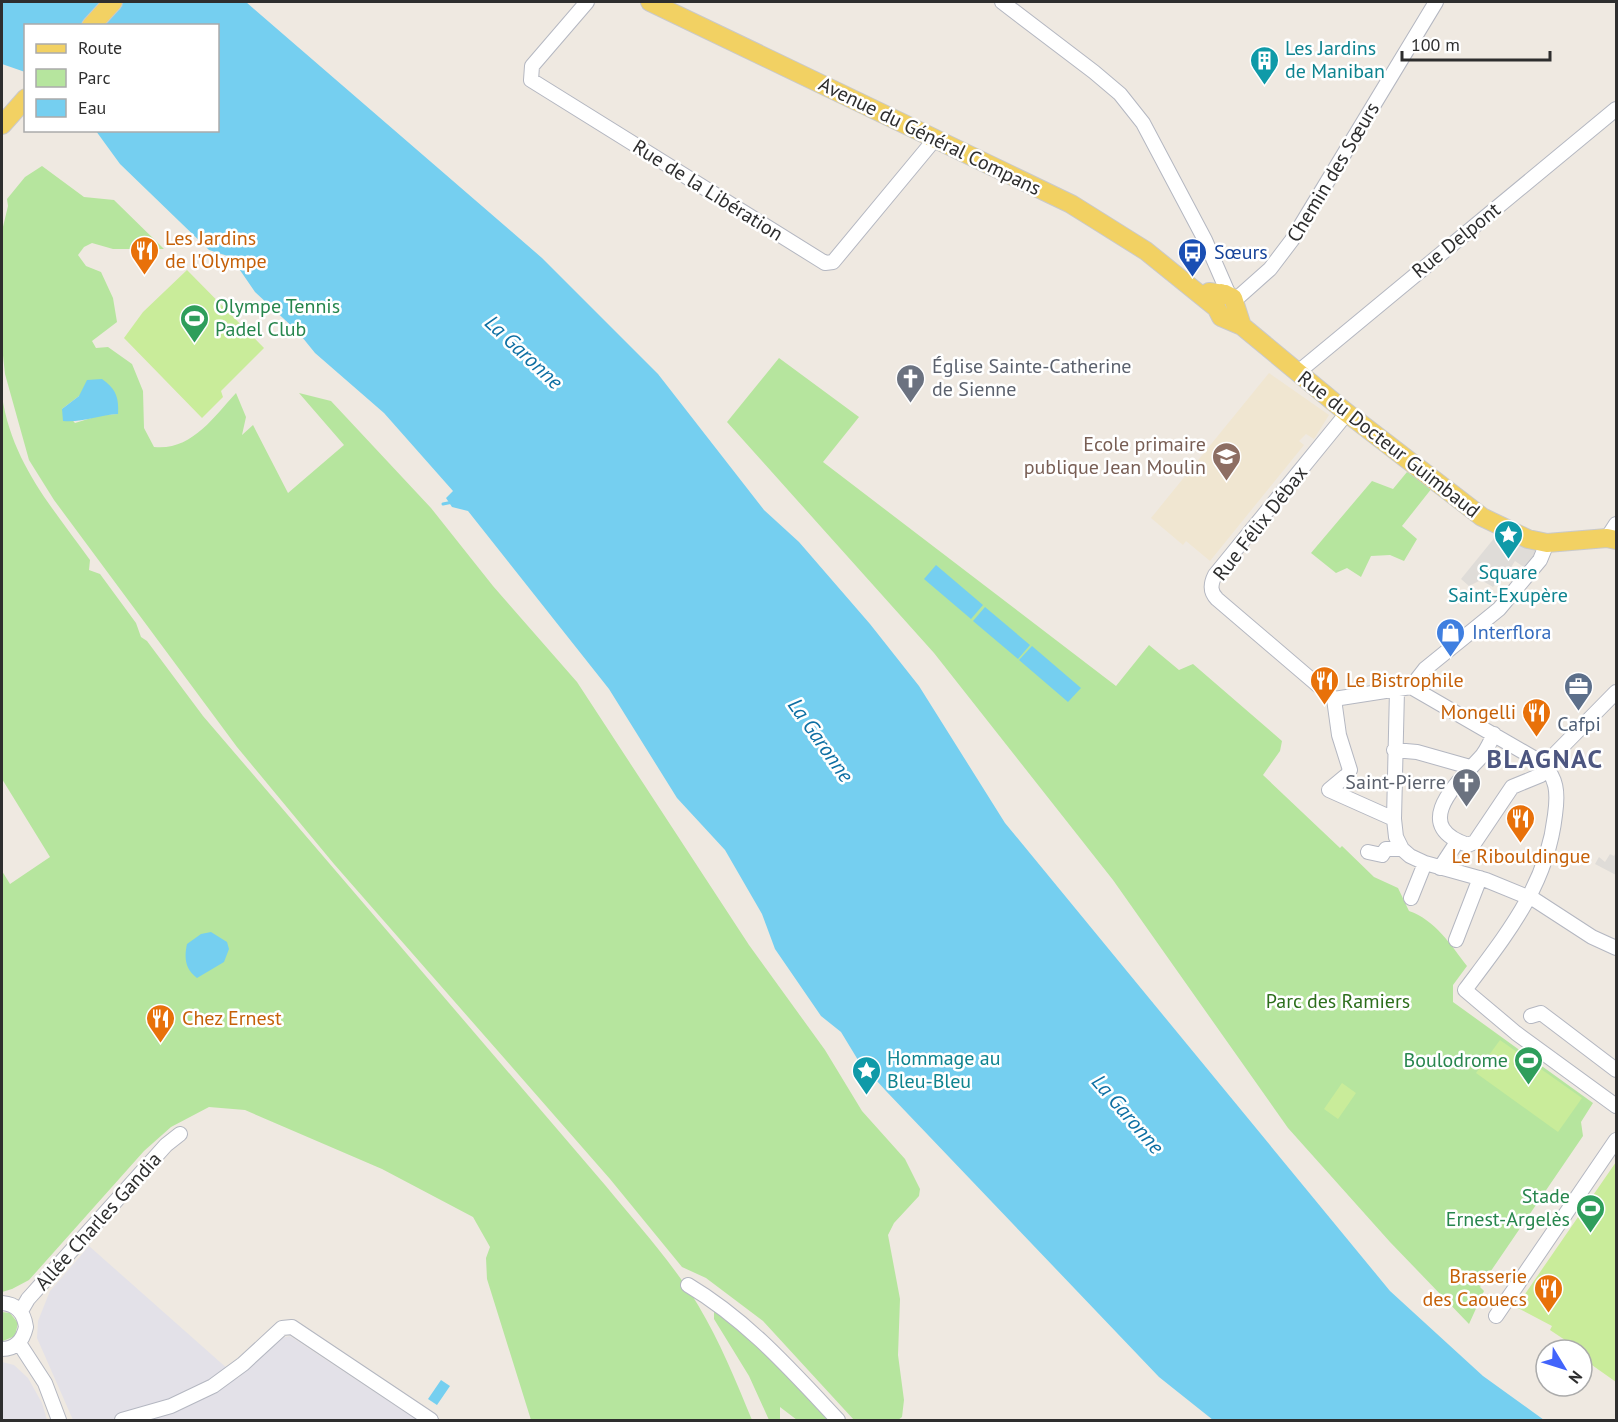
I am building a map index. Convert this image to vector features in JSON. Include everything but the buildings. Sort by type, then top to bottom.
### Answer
[{"type":"main road","points":[[93,24],[113,2]]},
{"type":"main road","name":"Avenue du Général Compans","points":[[650,2],[1099,220],[1223,301]]},
{"type":"main road","points":[[2,126],[24,100]]},
{"type":"main road","name":"Rue du Docteur Guimbaud","points":[[1223,301],[1297,373],[1472,511],[1513,532],[1547,543]]},
{"type":"main road","points":[[1547,543],[1613,534]]},
{"type":"street","name":"Rue de la Libération","points":[[587,2],[532,66],[531,80],[825,263],[833,262],[935,139]]},
{"type":"street","points":[[1002,2],[1094,72],[1119,94],[1143,123],[1205,240],[1223,301]]},
{"type":"street","name":"Chemin des Sœurs","points":[[1223,301],[1270,269],[1292,240],[1436,2]]},
{"type":"street","name":"Rue Delpont","points":[[1297,373],[1617,109]]},
{"type":"street","name":"Rue Félix Débax","points":[[1334,699],[1217,599],[1212,593],[1211,585],[1215,575],[1347,413]]},
{"type":"street","points":[[1394,819],[1329,790],[1350,770],[1338,735],[1334,699],[1411,687],[1425,669],[1499,609],[1540,560],[1547,543]]},
{"type":"street","points":[[1411,687],[1546,766],[1554,776],[1558,795],[1553,836],[1537,886],[1465,990],[1508,1028],[1617,1106]]},
{"type":"street","points":[[1396,690],[1394,819],[1396,837],[1402,849]]},
{"type":"street","points":[[1494,734],[1481,758],[1470,767],[1450,793],[1440,816],[1442,832],[1457,842],[1467,845],[1475,842],[1508,791],[1512,787],[1541,775],[1546,766],[1617,692]]},
{"type":"street","points":[[1394,750],[1418,752],[1470,767]]},
{"type":"street","points":[[1440,868],[1457,842]]},
{"type":"street","points":[[1368,852],[1382,855],[1386,849],[1402,849],[1425,863],[1480,878],[1544,905],[1592,938],[1617,948]]},
{"type":"street","points":[[1411,898],[1425,863]]},
{"type":"street","points":[[1456,940],[1480,878]]},
{"type":"street","points":[[1531,1016],[1541,1013],[1617,1070]]},
{"type":"street","name":"Allée Charles Gandia","points":[[21,1311],[76,1244],[166,1145],[180,1134]]},
{"type":"street","points":[[1496,1316],[1617,1140]]},
{"type":"street","points":[[688,1285],[718,1303],[759,1338],[838,1420]]},
{"type":"street","points":[[2,1303],[14,1306],[21,1311],[26,1327],[19,1343],[2,1349]]},
{"type":"street","points":[[122,1420],[171,1406],[213,1386],[243,1364],[282,1328],[292,1327],[431,1420]]},
{"type":"street","points":[[19,1343],[45,1383],[58,1420]]},
{"type":"shaded area","name":"Ecole primaire publique Jean Moulin","points":[[1269,373],[1329,415],[1314,439],[1306,434],[1299,441],[1304,445],[1210,561],[1186,541],[1183,545],[1151,518]]},
{"type":"shaded area","name":"Square Saint-Exupère","points":[[1500,531],[1534,546],[1539,552],[1528,570],[1515,561],[1503,580],[1500,579],[1493,587],[1481,580],[1469,586],[1461,579]]},
{"type":"shaded area","points":[[1616,852],[1616,875],[1595,864],[1599,857],[1605,862],[1610,854],[1614,856]]},
{"type":"shaded area","points":[[89,1246],[238,1378],[281,1338],[290,1336],[417,1420],[73,1420],[37,1338],[38,1321],[50,1291]]},
{"type":"shaded area","points":[[2,1362],[14,1365],[28,1378],[42,1403],[47,1420],[2,1420]]},
{"type":"green space","points":[[42,166],[84,197],[114,200],[164,249],[113,249],[92,243],[84,247],[78,255],[86,266],[101,272],[113,298],[117,322],[92,341],[96,348],[108,347],[132,364],[143,391],[144,428],[154,447],[179,444],[190,438],[210,422],[236,393],[246,417],[242,435],[253,425],[288,493],[344,445],[299,393],[331,401],[431,508],[493,586],[577,682],[749,945],[825,1050],[862,1111],[905,1159],[920,1189],[919,1196],[894,1223],[888,1235],[900,1299],[898,1355],[904,1400],[902,1417],[898,1420],[854,1420],[763,1321],[706,1278],[682,1267],[610,1179],[334,864],[237,747],[54,500],[29,460],[5,374],[2,346],[2,231],[8,206],[7,199],[25,177]],"holes":[[[79,396],[118,414],[101,415],[75,423],[62,409]]]},
{"type":"green space","name":"Olympe Tennis Padel Club","points":[[187,270],[264,348],[221,391],[223,397],[202,418],[124,338],[143,312]]},
{"type":"green space","name":"Parc des Ramiers","points":[[779,358],[859,417],[823,462],[1116,686],[1149,645],[1179,670],[1193,664],[1282,741],[1280,751],[1263,775],[1374,877],[1398,888],[1409,911],[1427,920],[1448,942],[1467,966],[1453,985],[1453,1002],[1593,1103],[1581,1122],[1583,1136],[1480,1287],[1484,1291],[1469,1324],[1390,1242],[1288,1128],[1113,880],[934,653],[727,422]]},
{"type":"green space","points":[[2,396],[7,420],[24,463],[48,502],[90,560],[89,570],[100,574],[136,623],[141,637],[147,641],[203,716],[666,1258],[706,1319],[752,1420],[531,1420],[487,1279],[486,1258],[490,1247],[473,1217],[382,1169],[245,1110],[209,1107],[171,1127],[144,1151],[29,1280],[2,1292],[2,871],[10,884],[50,857],[2,779]]},
{"type":"green space","points":[[1407,472],[1432,488],[1402,526],[1417,539],[1404,561],[1390,555],[1371,556],[1361,577],[1347,568],[1336,573],[1311,553],[1372,481],[1393,489]]},
{"type":"green space","name":"Boulodrome","points":[[1500,1040],[1582,1098],[1558,1132],[1476,1073]]},
{"type":"green space","points":[[1342,1083],[1356,1093],[1338,1119],[1324,1109]]},
{"type":"green space","name":"Stade Ernest-Argelès","points":[[1616,1162],[1616,1382],[1594,1366],[1594,1338],[1562,1338],[1550,1330],[1552,1326],[1516,1307]]},
{"type":"green space","points":[[714,1311],[726,1317],[756,1343],[828,1420],[797,1420],[780,1407],[780,1420],[769,1420],[749,1376],[714,1319]]},
{"type":"green space","points":[[2,1312],[10,1313],[18,1323],[15,1336],[3,1341]]},
{"type":"water","name":"La Garonne","points":[[2,2],[246,2],[542,258],[658,374],[764,510],[799,542],[870,624],[919,686],[1005,823],[1390,1291],[1483,1376],[1544,1420],[1213,1420],[1159,1377],[886,1091],[858,1060],[841,1032],[821,1016],[775,949],[762,914],[725,850],[677,798],[609,689],[468,511],[452,507],[446,498],[453,491],[384,413],[315,353],[298,332],[255,292],[231,257],[209,250],[120,164],[97,132],[219,132],[219,24],[24,24],[24,72],[2,64]]},
{"type":"water","points":[[102,379],[111,386],[116,394],[118,414],[63,421],[62,409],[79,396],[87,380]]},
{"type":"water","points":[[936,565],[983,605],[971,619],[924,579]]},
{"type":"water","points":[[985,607],[1030,645],[1018,659],[973,621]]},
{"type":"water","points":[[1032,646],[1081,688],[1068,702],[1019,660]]},
{"type":"water","points":[[211,932],[227,942],[229,949],[224,962],[197,978],[186,963],[187,944],[201,934]]},
{"type":"water","points":[[441,1380],[450,1386],[437,1405],[428,1399]]},
{"type":"waterway","points":[[443,504],[453,502]]},
{"type":"place","name":"Les Jardins de Maniban","points":[[1264,86]]},
{"type":"place","name":"Les Jardins de l'Olympe","points":[[144,276]]},
{"type":"place","name":"Sœurs","points":[[1193,278]]},
{"type":"place","name":"Olympe Tennis Padel Club","points":[[194,344]]},
{"type":"place","name":"Église Sainte-Catherine de Sienne","points":[[911,404]]},
{"type":"place","name":"Ecole primaire publique Jean Moulin","points":[[1227,482]]},
{"type":"place","name":"Square Saint-Exupère","points":[[1508,560]]},
{"type":"place","name":"Interflora","points":[[1451,658]]},
{"type":"place","name":"Le Bistrophile","points":[[1325,706]]},
{"type":"place","name":"Cafpi","points":[[1579,712]]},
{"type":"place","name":"Mongelli","points":[[1537,738]]},
{"type":"place","name":"Saint-Pierre","points":[[1467,808]]},
{"type":"place","name":"Le Ribouldingue","points":[[1521,844]]},
{"type":"place","name":"Chez Ernest","points":[[161,1044]]},
{"type":"place","name":"Boulodrome","points":[[1529,1086]]},
{"type":"place","name":"Hommage au Bleu-Bleu","points":[[866,1096]]},
{"type":"place","name":"Stade Ernest-Argelès","points":[[1591,1234]]},
{"type":"place","name":"Brasserie des Caouecs","points":[[1548,1314]]},
{"type":"district","name":"BLAGNAC","points":[[1545,758]]}]
